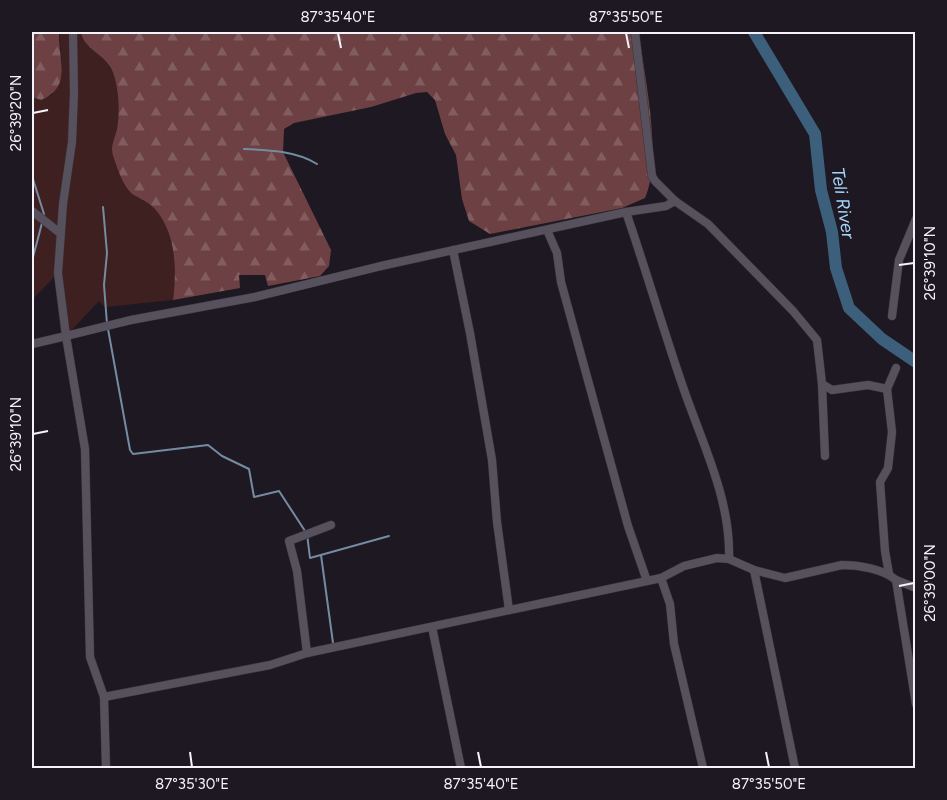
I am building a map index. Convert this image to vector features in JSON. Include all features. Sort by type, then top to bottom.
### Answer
[{"type":"street","points":[[73,32],[72,142],[60,233],[58,273],[85,449],[90,657],[104,697],[106,768]]},
{"type":"street","points":[[635,32],[652,176],[655,182],[675,201],[708,224],[793,311],[817,340],[822,384],[825,456]]},
{"type":"street","points":[[32,344],[131,320],[255,297],[626,212],[666,206],[675,201]]},
{"type":"street","points":[[32,211],[60,233]]},
{"type":"street","points":[[626,212],[683,389],[705,443],[718,488],[729,541],[729,559]]},
{"type":"street","points":[[892,316],[899,260],[915,219]]},
{"type":"street","points":[[547,230],[557,253],[561,282],[628,526],[647,581]]},
{"type":"street","points":[[453,250],[492,460],[497,522],[509,610]]},
{"type":"street","points":[[896,368],[887,388],[892,432],[888,468],[880,483],[880,489],[885,551],[893,577],[915,704]]},
{"type":"street","points":[[822,384],[832,390],[868,385],[887,388]]},
{"type":"street","points":[[307,653],[297,571],[289,541],[331,525]]},
{"type":"street","points":[[104,697],[270,665],[307,653],[661,578],[684,566],[717,558],[729,559],[754,570],[785,578],[832,566],[851,565],[893,577],[915,588]]},
{"type":"street","points":[[754,570],[795,768]]},
{"type":"street","points":[[661,578],[669,603],[674,644],[703,768]]},
{"type":"street","points":[[432,627],[461,768]]},
{"type":"shaded area","points":[[59,32],[81,32],[86,43],[109,64],[112,70],[119,107],[117,129],[112,145],[113,156],[128,189],[133,195],[154,208],[167,228],[175,264],[173,300],[105,307],[99,301],[66,336],[57,274],[32,300],[32,97],[41,100],[52,95],[62,64]]},
{"type":"green space","points":[[32,32],[59,32],[62,71],[60,80],[57,88],[41,100],[32,97]]},
{"type":"green space","points":[[81,32],[639,32],[651,116],[650,181],[645,198],[622,208],[490,234],[469,221],[462,199],[456,155],[445,134],[435,100],[427,92],[416,93],[371,107],[294,123],[284,129],[283,152],[331,250],[329,266],[320,276],[268,286],[265,275],[239,275],[240,288],[173,300],[175,264],[171,239],[154,208],[131,193],[120,175],[112,152],[118,115],[114,77],[109,64],[86,43]]},
{"type":"waterway","name":"Teli River","points":[[754,32],[815,134],[821,190],[832,232],[836,268],[849,308],[882,339],[916,362]]},
{"type":"waterway","points":[[244,149],[291,154],[317,164]]},
{"type":"waterway","points":[[32,176],[44,214]]},
{"type":"waterway","points":[[103,207],[107,253],[104,285],[107,324]]},
{"type":"waterway","points":[[32,261],[42,223]]},
{"type":"waterway","points":[[108,329],[130,450],[133,454],[208,445],[222,456],[249,469],[254,497],[279,491],[307,534],[310,558],[389,536]]},
{"type":"waterway","points":[[321,555],[333,643]]}]
